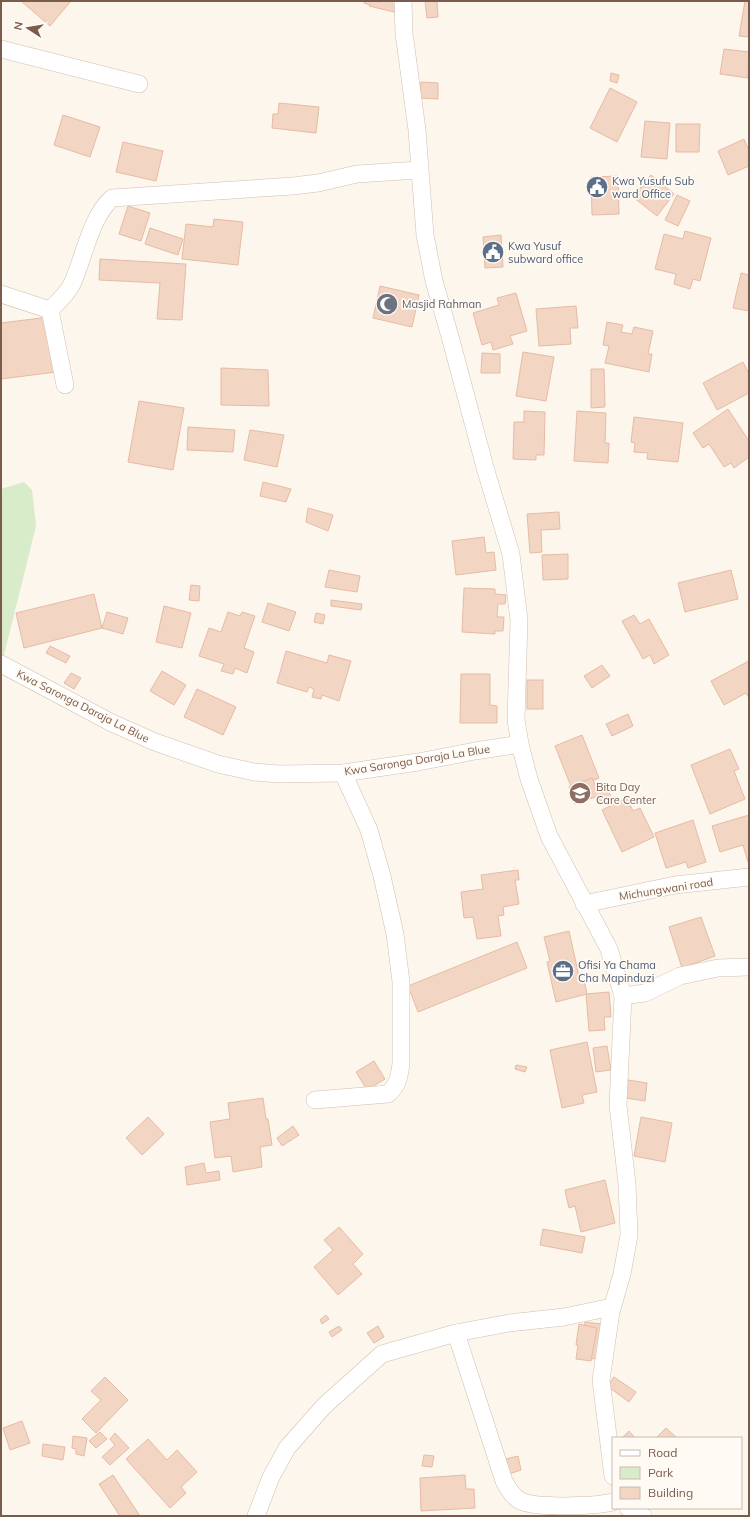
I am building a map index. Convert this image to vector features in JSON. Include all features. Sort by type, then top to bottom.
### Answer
[{"type":"street","points":[[403,1],[404,33],[417,130],[425,234],[434,281],[486,471],[511,554],[519,620],[516,720],[520,744],[529,779],[549,836],[609,949],[624,996],[618,1104],[627,1184],[629,1235],[622,1274],[612,1307],[601,1380],[612,1468]]},
{"type":"street","points":[[1,49],[139,84]]},
{"type":"street","points":[[50,310],[63,298],[71,285],[88,239],[104,205],[112,198],[293,186],[318,183],[357,174],[419,170]]},
{"type":"street","points":[[1,294],[50,310]]},
{"type":"street","points":[[50,310],[64,385]]},
{"type":"street","name":"Kwa Saronga Daraja La Blue","points":[[1,664],[112,723],[155,742],[218,764],[254,772],[279,774],[343,773],[418,762],[520,744]]},
{"type":"street","points":[[315,1100],[370,1097],[388,1094],[395,1087],[399,1077],[401,1064],[401,982],[395,934],[382,876],[368,830],[343,773]]},
{"type":"street","name":"Michungwani road","points":[[584,904],[675,885],[749,877]]},
{"type":"street","points":[[624,996],[645,993],[680,976],[718,968],[749,968]]},
{"type":"street","points":[[256,1516],[271,1477],[287,1448],[324,1406],[382,1354],[456,1333],[509,1323],[564,1317],[612,1307]]},
{"type":"street","points":[[456,1333],[504,1481],[512,1494],[519,1500],[529,1504],[541,1505],[586,1505],[612,1502]]},
{"type":"street","points":[[630,1509],[643,1516]]},
{"type":"green space","points":[[24,482],[32,490],[36,526],[1,667],[1,489]]},
{"type":"building","points":[[21,1],[71,1],[50,26]]},
{"type":"building","points":[[364,1],[397,1],[394,12],[369,6],[370,5],[364,3]]},
{"type":"building","points":[[425,1],[437,1],[438,17],[427,18]]},
{"type":"building","points":[[745,1],[749,2],[749,37],[739,36]]},
{"type":"building","points":[[724,49],[749,52],[748,78],[720,74]]},
{"type":"building","points":[[611,73],[619,75],[617,83],[610,81]]},
{"type":"building","points":[[421,82],[438,83],[438,99],[420,98]]},
{"type":"building","points":[[610,88],[637,102],[617,142],[590,128]]},
{"type":"building","points":[[279,103],[319,107],[316,133],[272,128],[273,114],[278,114]]},
{"type":"building","points":[[63,115],[100,127],[90,157],[54,145]]},
{"type":"building","points":[[645,121],[670,123],[667,159],[641,157]]},
{"type":"building","points":[[676,124],[700,124],[699,152],[676,152]]},
{"type":"building","points":[[744,139],[749,151],[749,166],[728,175],[718,151]]},
{"type":"building","points":[[123,142],[163,151],[156,181],[116,172]]},
{"type":"building","points":[[651,175],[674,194],[657,216],[633,197]]},
{"type":"building","points":[[618,176],[619,214],[592,215],[591,177]]},
{"type":"building","points":[[677,195],[690,201],[678,226],[665,220]]},
{"type":"building","points":[[128,206],[150,213],[141,241],[119,234]]},
{"type":"building","points":[[214,219],[243,222],[238,265],[182,259],[186,224],[213,227]]},
{"type":"building","points":[[150,228],[183,239],[178,255],[145,244]]},
{"type":"building","points":[[685,231],[711,238],[700,281],[693,279],[690,289],[674,284],[676,274],[655,269],[664,234],[683,239]]},
{"type":"building","name":"Kwa Yusuf subward office","points":[[501,235],[503,267],[485,268],[483,237]]},
{"type":"building","points":[[100,259],[186,264],[182,320],[157,319],[160,283],[99,280]]},
{"type":"building","points":[[741,273],[749,275],[749,311],[733,308]]},
{"type":"building","points":[[380,286],[419,295],[412,327],[373,318]]},
{"type":"building","points":[[516,293],[527,331],[510,336],[513,344],[493,350],[491,342],[482,345],[473,313],[499,305],[497,298]]},
{"type":"building","points":[[576,306],[578,328],[570,328],[571,344],[539,346],[536,309]]},
{"type":"building","points":[[49,317],[56,372],[1,379],[1,323]]},
{"type":"building","points":[[607,322],[623,325],[621,332],[632,334],[634,327],[653,331],[648,354],[652,354],[649,372],[605,363],[609,346],[603,345]]},
{"type":"building","points":[[523,352],[554,357],[546,401],[516,396]]},
{"type":"building","points":[[482,353],[500,354],[500,373],[481,373]]},
{"type":"building","points":[[743,362],[749,374],[749,393],[717,410],[703,383]]},
{"type":"building","points":[[221,368],[268,370],[269,406],[221,405]]},
{"type":"building","points":[[591,369],[604,369],[605,407],[591,408]]},
{"type":"building","points":[[139,401],[184,408],[173,470],[128,462]]},
{"type":"building","points":[[728,409],[749,441],[749,457],[734,468],[731,463],[724,467],[709,444],[703,448],[693,433]]},
{"type":"building","points":[[524,411],[545,412],[544,455],[536,455],[536,460],[513,459],[514,422],[524,422]]},
{"type":"building","points":[[577,411],[606,413],[605,443],[609,443],[608,463],[574,461]]},
{"type":"building","points":[[634,417],[683,423],[678,462],[647,459],[648,453],[634,452],[635,443],[631,442]]},
{"type":"building","points":[[188,427],[235,430],[233,452],[187,450]]},
{"type":"building","points":[[250,430],[284,435],[277,467],[244,460]]},
{"type":"building","points":[[263,482],[291,489],[286,502],[260,496]]},
{"type":"building","points":[[308,508],[333,515],[328,531],[306,522]]},
{"type":"building","points":[[559,512],[560,529],[541,530],[542,552],[530,553],[527,514]]},
{"type":"building","points":[[484,537],[486,553],[494,552],[496,570],[456,575],[452,541]]},
{"type":"building","points":[[568,554],[568,579],[543,580],[542,555]]},
{"type":"building","points":[[329,570],[360,576],[357,592],[325,587]]},
{"type":"building","points":[[731,570],[738,599],[685,612],[678,583]]},
{"type":"building","points":[[191,585],[200,586],[199,601],[189,600]]},
{"type":"building","points":[[464,588],[495,589],[495,594],[506,595],[505,604],[498,604],[497,617],[504,617],[503,631],[495,631],[495,634],[462,632]]},
{"type":"building","points":[[94,594],[102,628],[24,648],[16,613]]},
{"type":"building","points":[[331,600],[362,604],[361,610],[331,606]]},
{"type":"building","points":[[268,603],[296,612],[289,631],[262,622]]},
{"type":"building","points":[[164,606],[191,613],[182,648],[156,642]]},
{"type":"building","points":[[107,612],[128,618],[123,634],[102,628]]},
{"type":"building","points":[[228,612],[240,616],[242,612],[255,616],[244,648],[254,652],[247,673],[235,668],[233,674],[221,671],[224,664],[199,656],[209,628],[221,632]]},
{"type":"building","points":[[316,613],[325,615],[323,624],[314,622]]},
{"type":"building","points":[[634,615],[640,624],[649,619],[669,655],[654,664],[650,655],[643,659],[622,621]]},
{"type":"building","points":[[50,646],[70,656],[66,663],[46,653]]},
{"type":"building","points":[[286,651],[327,663],[329,655],[351,661],[339,701],[322,695],[321,699],[312,697],[314,689],[309,687],[307,692],[277,683]]},
{"type":"building","points":[[749,661],[749,698],[746,693],[724,705],[711,681]]},
{"type":"building","points":[[602,665],[610,676],[592,688],[584,676]]},
{"type":"building","points":[[162,671],[186,685],[174,705],[150,691]]},
{"type":"building","points":[[71,673],[81,678],[74,689],[64,683]]},
{"type":"building","points":[[461,674],[490,674],[490,705],[497,706],[497,723],[460,723]]},
{"type":"building","points":[[527,680],[543,680],[543,709],[527,709]]},
{"type":"building","points":[[197,689],[236,707],[223,735],[184,717]]},
{"type":"building","points":[[628,714],[633,726],[612,736],[606,724]]},
{"type":"building","points":[[582,735],[599,778],[572,789],[555,746]]},
{"type":"building","points":[[730,749],[739,769],[734,771],[745,799],[710,814],[691,765]]},
{"type":"building","points":[[592,778],[597,789],[606,785],[611,797],[600,801],[598,796],[575,804],[569,787]]},
{"type":"building","points":[[627,798],[633,811],[640,808],[654,837],[622,852],[602,810]]},
{"type":"building","points":[[749,815],[749,862],[743,845],[720,852],[712,826]]},
{"type":"building","points":[[693,820],[706,862],[688,868],[686,862],[666,868],[655,833]]},
{"type":"building","points":[[518,870],[519,880],[515,880],[519,904],[503,907],[504,915],[498,916],[501,936],[477,939],[473,917],[464,918],[461,892],[483,889],[481,875]]},
{"type":"building","points":[[701,917],[715,956],[682,968],[669,927]]},
{"type":"building","name":"Ofisi Ya Chama Cha Mapinduzi","points":[[569,931],[580,981],[584,980],[587,994],[556,1002],[547,962],[550,961],[544,937]]},
{"type":"building","points":[[517,942],[527,968],[418,1012],[408,986]]},
{"type":"building","points":[[609,992],[611,1017],[604,1017],[605,1030],[589,1031],[586,994]]},
{"type":"building","points":[[587,1042],[597,1092],[582,1095],[584,1103],[562,1108],[550,1050]]},
{"type":"building","points":[[607,1046],[611,1070],[596,1072],[593,1048]]},
{"type":"building","points":[[374,1061],[385,1079],[367,1090],[356,1072]]},
{"type":"building","points":[[516,1065],[527,1067],[525,1072],[515,1069]]},
{"type":"building","points":[[628,1080],[647,1083],[645,1101],[625,1098]]},
{"type":"building","points":[[263,1098],[272,1145],[260,1147],[262,1167],[233,1172],[231,1156],[215,1158],[210,1122],[230,1119],[228,1103]]},
{"type":"building","points":[[148,1117],[164,1134],[142,1155],[126,1138]]},
{"type":"building","points":[[641,1117],[672,1123],[665,1162],[634,1156]]},
{"type":"building","points":[[293,1126],[299,1135],[282,1146],[277,1138]]},
{"type":"building","points":[[204,1163],[206,1173],[219,1171],[220,1180],[187,1185],[185,1167]]},
{"type":"building","points":[[605,1180],[615,1223],[581,1232],[575,1206],[569,1208],[565,1190]]},
{"type":"building","points":[[339,1227],[363,1254],[353,1264],[362,1274],[338,1295],[314,1267],[333,1250],[324,1240]]},
{"type":"building","points":[[543,1229],[585,1237],[582,1253],[540,1245]]},
{"type":"building","points":[[326,1315],[329,1319],[322,1324],[320,1320]]},
{"type":"building","points":[[585,1322],[601,1324],[597,1359],[581,1358]]},
{"type":"building","points":[[579,1324],[597,1328],[591,1361],[576,1359]]},
{"type":"building","points":[[339,1326],[342,1330],[332,1337],[329,1332]]},
{"type":"building","points":[[378,1326],[384,1337],[374,1343],[367,1333]]},
{"type":"building","points":[[105,1377],[128,1400],[96,1433],[82,1419],[101,1400],[91,1391]]},
{"type":"building","points":[[614,1377],[636,1392],[629,1402],[607,1386]]},
{"type":"building","points":[[22,1421],[30,1443],[10,1450],[3,1428]]},
{"type":"building","points":[[666,1428],[676,1437],[657,1437]]},
{"type":"building","points":[[629,1431],[634,1437],[623,1437]]},
{"type":"building","points":[[100,1432],[107,1439],[96,1448],[89,1441]]},
{"type":"building","points":[[115,1433],[129,1448],[110,1465],[102,1457],[115,1445],[110,1439]]},
{"type":"building","points":[[73,1436],[87,1438],[84,1456],[76,1454],[76,1449],[72,1448]]},
{"type":"building","points":[[148,1439],[167,1460],[177,1450],[197,1472],[181,1487],[186,1493],[170,1508],[126,1459]]},
{"type":"building","points":[[43,1444],[65,1447],[63,1460],[42,1456]]},
{"type":"building","points":[[424,1455],[434,1456],[432,1467],[422,1466]]},
{"type":"building","points":[[518,1456],[521,1470],[506,1475],[502,1460]]},
{"type":"building","points":[[113,1475],[140,1516],[120,1516],[99,1484]]},
{"type":"building","points":[[465,1475],[466,1489],[474,1489],[475,1508],[421,1511],[420,1478]]},
{"type":"place","name":"Kwa Yusufu Sub ward Office","points":[[597,187]]},
{"type":"place","name":"Kwa Yusuf subward office","points":[[493,252]]},
{"type":"place","name":"Masjid Rahman","points":[[387,304]]},
{"type":"place","name":"Bita Day Care Center","points":[[580,793]]},
{"type":"place","name":"Ofisi Ya Chama Cha Mapinduzi","points":[[563,971]]}]
